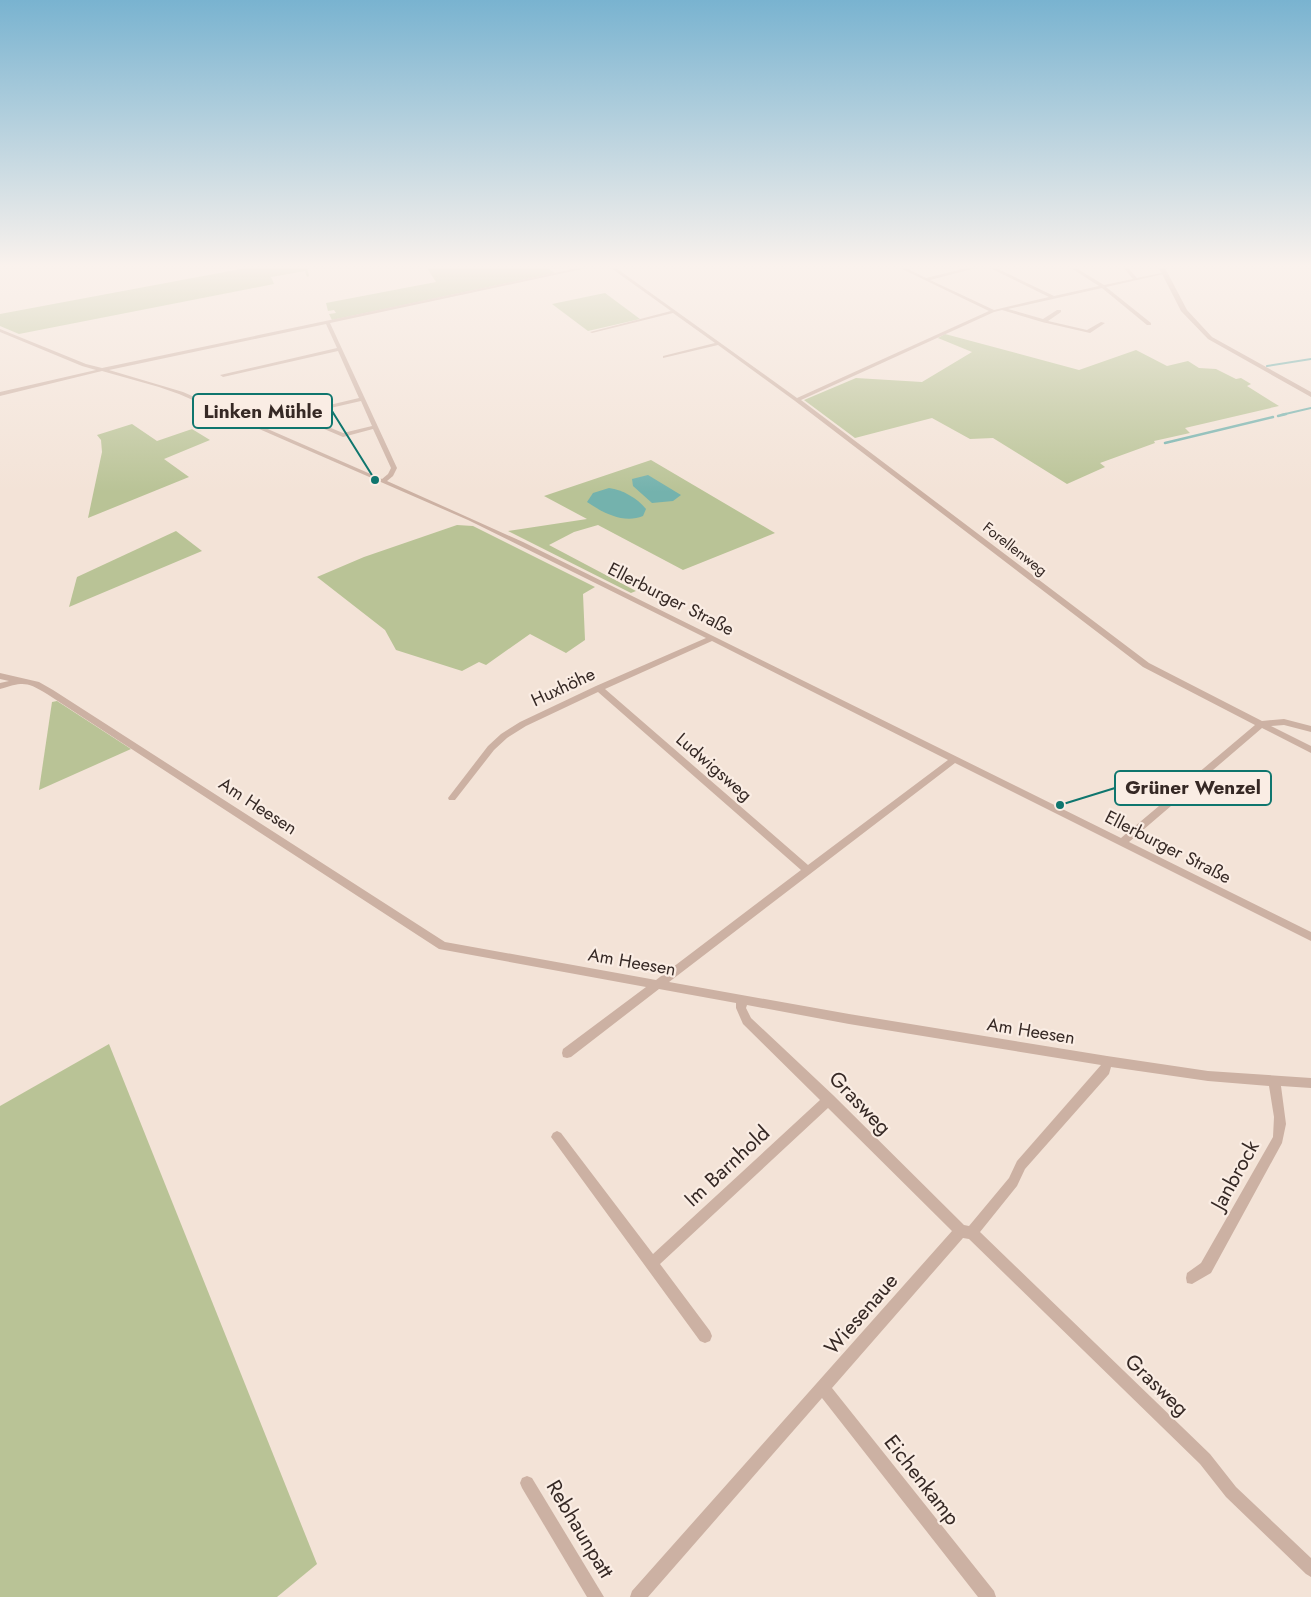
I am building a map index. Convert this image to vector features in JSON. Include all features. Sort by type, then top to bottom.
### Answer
[{"type":"street","name":"Ellerburger Straße","points":[[30,343],[102,370],[170,389],[521,543],[1311,936]]},
{"type":"street","points":[[0,394],[231,343]]},
{"type":"street","points":[[337,343],[394,468],[391,475],[383,481]]},
{"type":"street","points":[[797,400],[924,343]]},
{"type":"street","points":[[1218,343],[1311,395]]},
{"type":"street","points":[[665,357],[718,344]]},
{"type":"street","name":"Forellenweg","points":[[718,344],[797,400],[1146,665],[1311,750]]},
{"type":"street","points":[[223,375],[340,349]]},
{"type":"street","points":[[362,398],[302,413],[299,417],[343,435],[376,427]]},
{"type":"street","name":"Huxhöhe","points":[[452,798],[491,748],[504,736],[523,724],[713,638]]},
{"type":"street","name":"Am Heesen","points":[[0,676],[36,684],[50,692],[443,946],[858,1020],[1107,1061],[1208,1076],[1311,1083]]},
{"type":"street","points":[[0,686],[19,680]]},
{"type":"street","name":"Ludwigsweg","points":[[599,688],[808,870]]},
{"type":"street","points":[[1122,842],[1260,724],[1284,722],[1311,729]]},
{"type":"street","points":[[566,1053],[955,759]]},
{"type":"street","name":"Grasweg","points":[[742,999],[741,1008],[747,1021],[829,1099],[864,1136],[1205,1459],[1231,1492],[1311,1569]]},
{"type":"street","name":"Wiesenaue","points":[[638,1597],[823,1388],[1013,1182],[1021,1165],[1105,1070],[1107,1061]]},
{"type":"street","name":"Janbrock","points":[[1192,1278],[1206,1268],[1278,1139],[1281,1117],[1274,1080]]},
{"type":"street","name":"Im Barnhold","points":[[652,1263],[829,1099]]},
{"type":"street","points":[[557,1137],[705,1336]]},
{"type":"street","name":"Eichenkamp","points":[[823,1388],[988,1597]]},
{"type":"street","name":"Rebhaunpatt","points":[[527,1483],[596,1597]]},
{"type":"green space","points":[[949,343],[977,343],[1079,370],[1136,350],[1167,366],[1188,361],[1199,368],[1216,369],[1236,379],[1241,378],[1251,384],[1247,386],[1279,406],[1185,428],[1190,433],[1154,441],[1155,443],[1100,463],[1105,467],[1067,484],[993,438],[970,439],[932,418],[855,438],[804,400],[856,378],[922,382],[972,352]]},
{"type":"green space","points":[[132,424],[157,441],[192,429],[210,440],[164,459],[189,477],[88,518],[102,452],[101,440],[97,435]]},
{"type":"green space","points":[[651,460],[775,533],[683,570],[598,525],[574,532],[549,545],[636,591],[631,593],[508,531],[587,519],[544,496]]},
{"type":"green space","points":[[457,525],[473,526],[595,587],[583,594],[585,640],[566,653],[530,634],[486,665],[479,662],[462,671],[396,650],[385,630],[317,577],[364,557]]},
{"type":"green space","points":[[176,531],[202,551],[69,607],[77,577]]},
{"type":"green space","points":[[57,701],[131,749],[39,790],[52,702]]},
{"type":"green space","points":[[109,1044],[317,1564],[277,1597],[0,1597],[0,1106]]},
{"type":"water","points":[[648,475],[681,495],[673,501],[652,503],[633,486],[632,479]]},
{"type":"water","points":[[609,488],[624,493],[638,501],[646,509],[643,516],[628,519],[621,518],[600,510],[587,502],[593,493]]},
{"type":"waterway","points":[[1267,366],[1311,359]]},
{"type":"waterway","points":[[1281,415],[1311,408]]},
{"type":"waterway","points":[[1278,416],[1286,414]]},
{"type":"waterway","points":[[1165,443],[1273,417]]},
{"type":"place","name":"Linken Mühle","points":[[375,480]]},
{"type":"place","name":"Grüner Wenzel","points":[[1060,805]]}]
